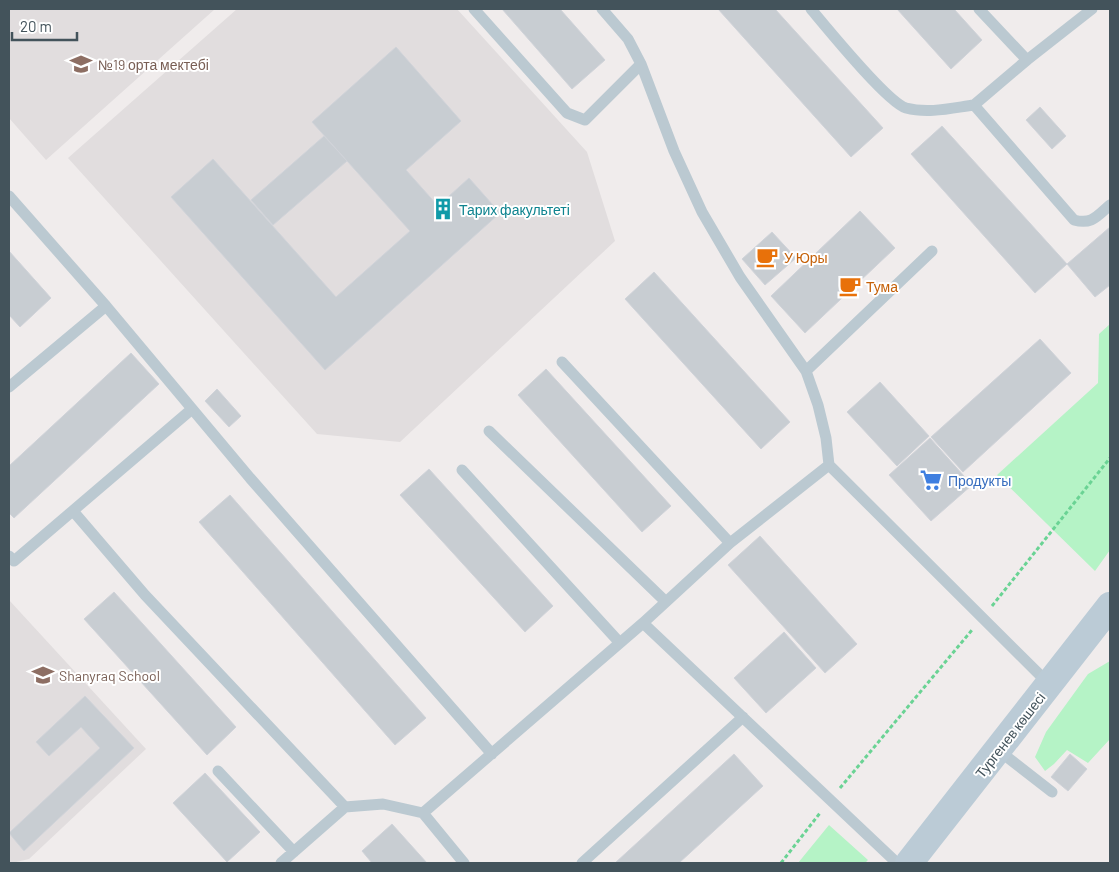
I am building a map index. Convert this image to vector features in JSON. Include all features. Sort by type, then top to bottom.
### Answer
[{"type":"main road","name":"Тургенев көшесі","points":[[909,863],[1110,606]]},
{"type":"lane","points":[[474,9],[567,113],[585,120],[641,64]]},
{"type":"lane","points":[[602,9],[628,39],[641,64],[674,151],[702,212],[740,277],[806,371],[818,405],[826,438],[829,465],[1049,684]]},
{"type":"lane","points":[[810,9],[886,94],[904,108],[924,111],[974,105],[1092,9]]},
{"type":"lane","points":[[979,9],[1027,60]]},
{"type":"lane","points":[[974,105],[1074,220],[1085,223],[1110,205]]},
{"type":"lane","points":[[9,196],[106,306],[250,478],[492,754]]},
{"type":"lane","points":[[806,371],[932,251]]},
{"type":"lane","points":[[9,387],[106,306]]},
{"type":"lane","points":[[562,362],[730,543]]},
{"type":"lane","points":[[9,556],[14,562],[192,409]]},
{"type":"lane","points":[[489,431],[666,602]]},
{"type":"lane","points":[[423,813],[643,623],[730,543],[829,465]]},
{"type":"lane","points":[[462,470],[620,643]]},
{"type":"lane","points":[[73,511],[145,595],[346,807]]},
{"type":"lane","points":[[643,623],[898,863]]},
{"type":"lane","points":[[582,863],[743,718]]},
{"type":"lane","points":[[998,750],[1052,792]]},
{"type":"lane","points":[[218,771],[294,852]]},
{"type":"lane","points":[[281,863],[346,807],[384,804],[423,813],[464,863]]},
{"type":"path","points":[[781,863],[830,800],[983,618],[1110,458]]},
{"type":"shaded area","name":"№19 орта мектебі","points":[[9,9],[215,9],[46,160],[9,118]]},
{"type":"shaded area","points":[[237,9],[457,9],[587,152],[615,241],[400,442],[317,434],[68,158]]},
{"type":"shaded area","name":"Shanyraq School","points":[[9,600],[146,749],[29,859],[12,863],[9,863]]},
{"type":"green space","points":[[1110,324],[1110,550],[1095,571],[997,475],[1098,383],[1099,334]]},
{"type":"green space","points":[[1110,661],[1110,739],[1088,763],[1067,750],[1045,771],[1035,757],[1046,732],[1088,674]]},
{"type":"green space","points":[[829,825],[868,860],[865,863],[798,863]]},
{"type":"building","points":[[502,9],[560,9],[605,60],[572,89]]},
{"type":"building","points":[[718,9],[775,9],[883,128],[851,157]]},
{"type":"building","points":[[897,9],[954,9],[982,40],[951,69]]},
{"type":"building","name":"Тарих факультеті","points":[[396,47],[461,121],[406,170],[438,206],[469,178],[500,213],[325,370],[171,197],[213,159],[336,297],[410,231],[312,122]]},
{"type":"building","points":[[1040,107],[1066,136],[1052,149],[1026,120]]},
{"type":"building","points":[[942,126],[1067,264],[1035,293],[911,154]]},
{"type":"building","points":[[324,136],[347,161],[273,225],[251,200]]},
{"type":"building","points":[[860,211],[895,248],[805,333],[771,296]]},
{"type":"building","points":[[1110,227],[1110,285],[1095,297],[1067,264]]},
{"type":"building","points":[[772,232],[796,258],[765,285],[742,259]]},
{"type":"building","points":[[9,251],[51,298],[20,327],[9,315]]},
{"type":"building","points":[[654,272],[790,422],[761,449],[625,299]]},
{"type":"building","points":[[1040,339],[1071,373],[963,472],[931,437]]},
{"type":"building","points":[[131,353],[159,384],[14,518],[9,513],[9,466]]},
{"type":"building","points":[[546,369],[671,506],[642,532],[518,395]]},
{"type":"building","points":[[880,382],[929,436],[897,466],[847,412]]},
{"type":"building","points":[[217,389],[241,416],[229,427],[205,401]]},
{"type":"building","name":"Продукты","points":[[930,438],[972,485],[931,521],[889,475]]},
{"type":"building","points":[[429,469],[553,606],[525,632],[400,495]]},
{"type":"building","points":[[230,495],[426,718],[395,745],[199,522]]},
{"type":"building","points":[[760,536],[857,644],[825,673],[728,565]]},
{"type":"building","points":[[114,592],[236,727],[207,755],[84,619]]},
{"type":"building","points":[[784,632],[816,668],[766,713],[734,678]]},
{"type":"building","points":[[85,696],[134,748],[24,851],[9,833],[100,748],[81,727],[49,756],[36,742]]},
{"type":"building","points":[[734,754],[763,786],[679,863],[615,863]]},
{"type":"building","points":[[1070,754],[1087,769],[1068,791],[1051,777]]},
{"type":"building","points":[[205,773],[260,832],[227,862],[173,803]]},
{"type":"building","points":[[392,824],[427,863],[372,863],[362,851]]},
{"type":"place","name":"№19 орта мектебі","points":[[81,64]]},
{"type":"place","name":"Тарих факультеті","points":[[443,209]]},
{"type":"place","name":"У Юры","points":[[767,257]]},
{"type":"place","name":"Тума","points":[[850,286]]},
{"type":"place","name":"Продукты","points":[[931,480]]},
{"type":"place","name":"Shanyraq School","points":[[43,675]]}]
